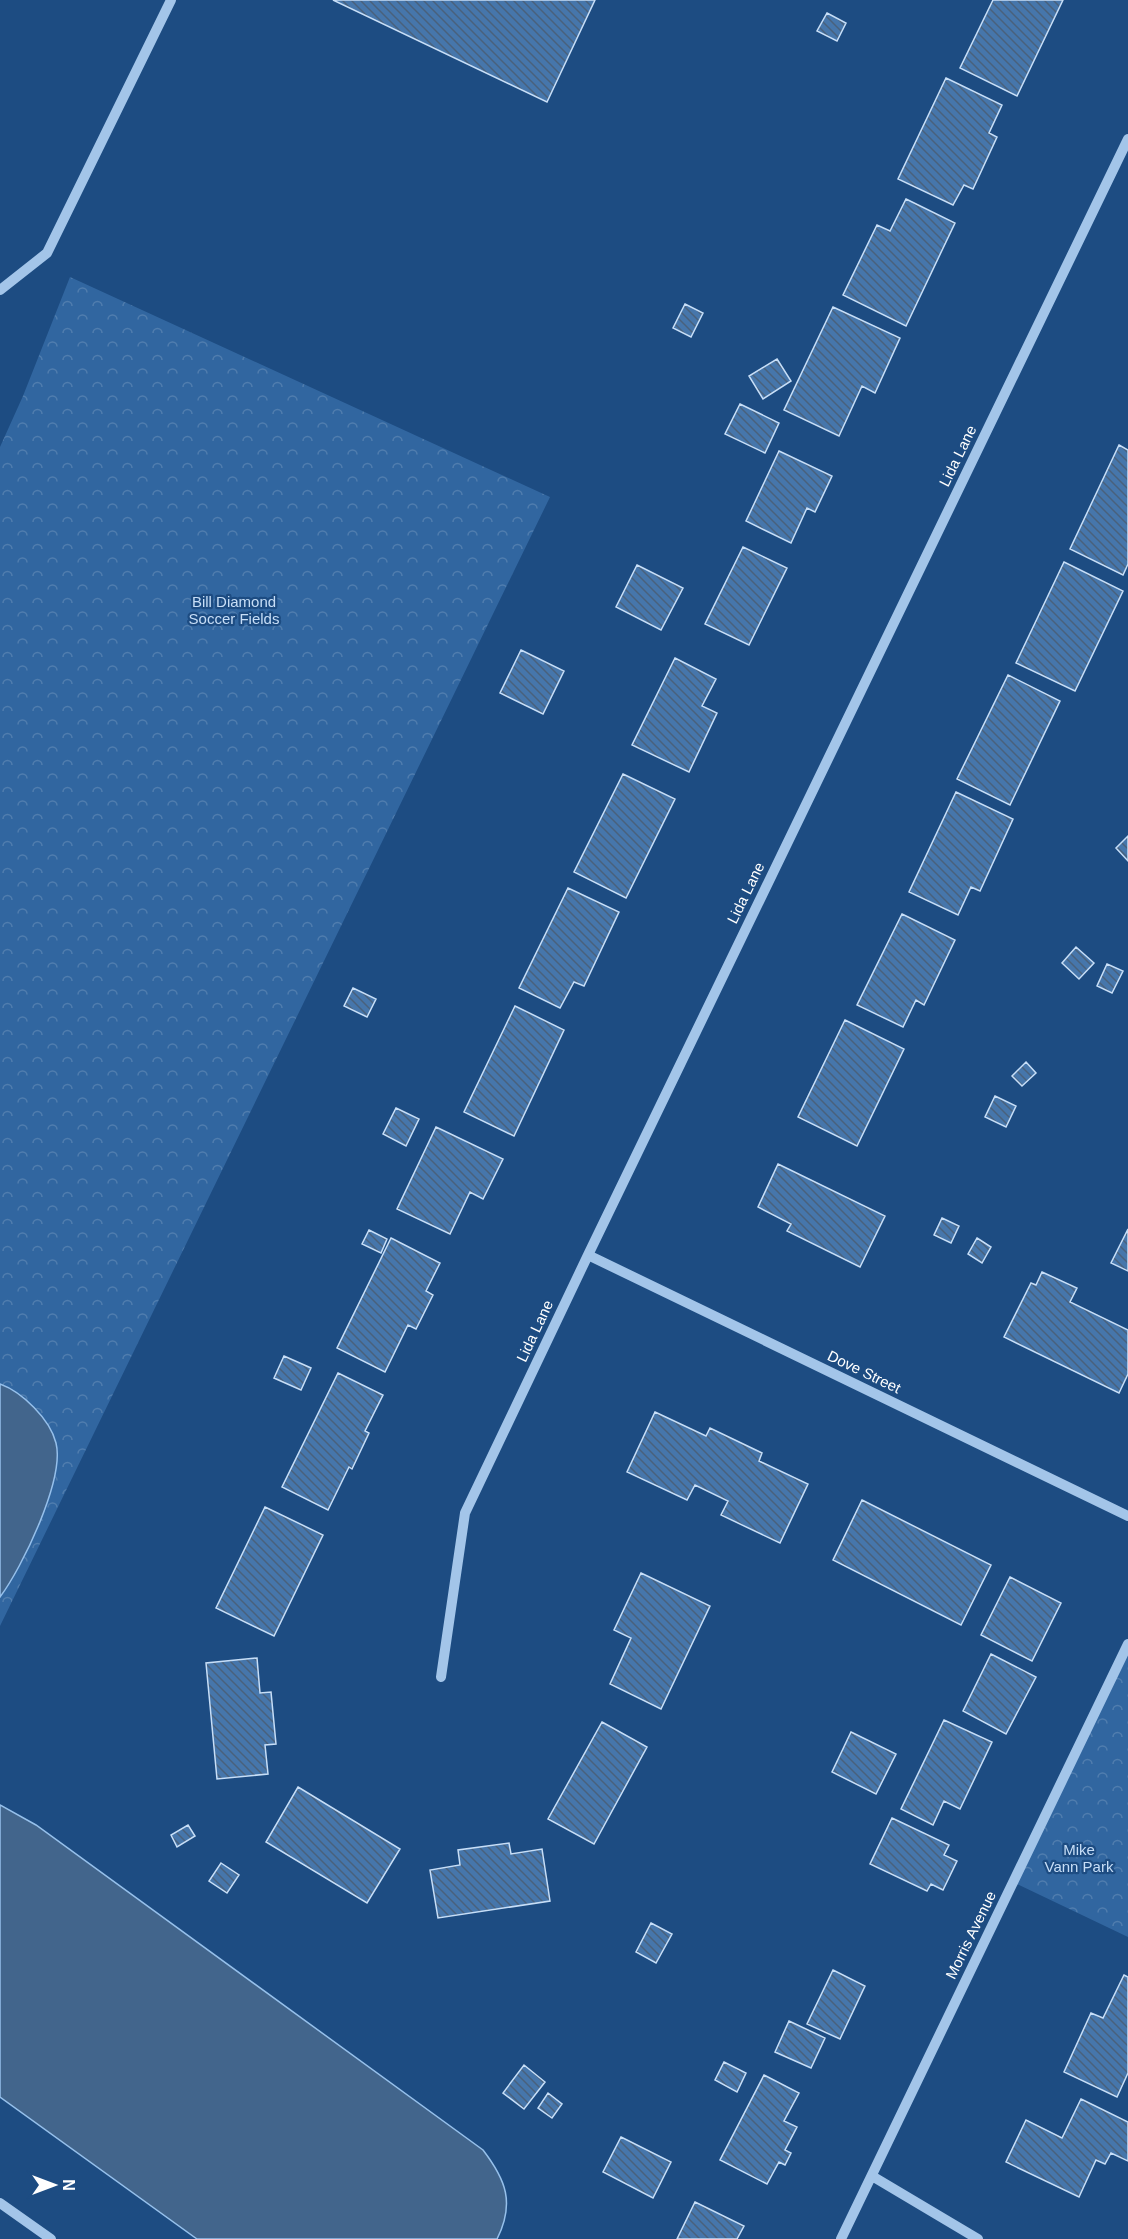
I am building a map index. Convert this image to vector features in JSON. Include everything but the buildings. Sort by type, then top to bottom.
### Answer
[{"type":"street","points":[[0,290],[47,253],[171,0]]},
{"type":"street","name":"Lida Lane","points":[[441,1677],[465,1513],[1128,139]]},
{"type":"street","name":"Dove Street","points":[[588,1255],[1128,1516]]},
{"type":"street","name":"Morris Avenue","points":[[842,2239],[1128,1644]]},
{"type":"street","points":[[872,2176],[978,2239]]},
{"type":"street","points":[[0,2203],[51,2239]]},
{"type":"green space","name":"Bill Diamond Soccer Fields","points":[[70,277],[550,497],[0,1626],[0,447],[23,396]]},
{"type":"green space","name":"Mike Vann Park","points":[[1128,1644],[1128,1937],[1013,1882]]},
{"type":"shaded area","points":[[0,1384],[26,1400],[48,1425],[56,1443],[57,1459],[54,1478],[40,1523],[19,1566],[0,1597]]},
{"type":"shaded area","points":[[0,1805],[36,1825],[483,2150],[502,2182],[507,2203],[503,2226],[497,2239],[197,2239],[0,2097]]}]
